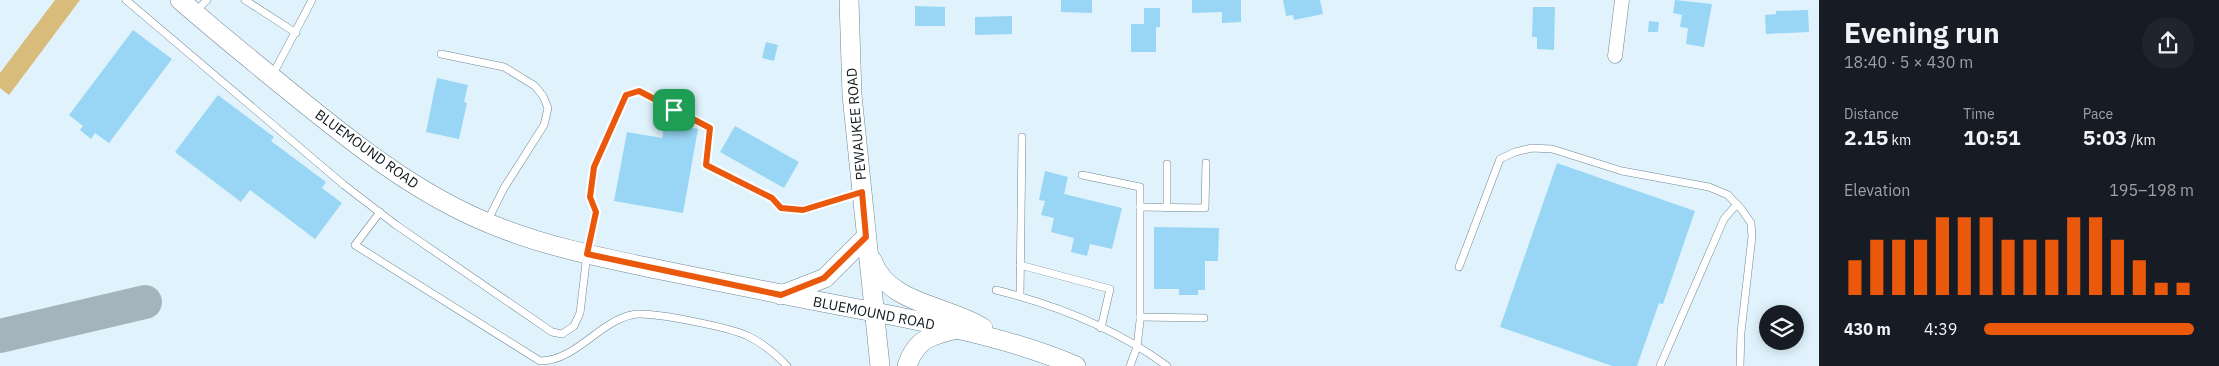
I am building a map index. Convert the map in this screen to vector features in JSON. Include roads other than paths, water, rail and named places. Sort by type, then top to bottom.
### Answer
[{"type":"main road","name":"BLUEMOUND ROAD","points":[[180,0],[201,6],[272,76],[381,163],[427,192],[487,222],[529,238],[587,254],[781,295],[958,329],[1037,351],[1076,366]]},
{"type":"main road","name":"PEWAUKEE ROAD","points":[[849,0],[852,96],[880,366]]},
{"type":"main road","points":[[781,295],[824,278],[867,242],[880,276],[896,291],[968,320],[997,339]]},
{"type":"main road","points":[[907,366],[915,348],[921,343],[936,335],[958,329]]},
{"type":"street","points":[[1615,56],[1622,0]]},
{"type":"lane","points":[[126,0],[344,185],[552,332],[562,334],[574,326],[580,313],[587,254],[596,212],[590,197],[594,167],[626,95],[639,91],[710,128],[706,165],[772,198],[781,208],[803,210],[862,192]]},
{"type":"lane","points":[[245,0],[296,33]]},
{"type":"lane","points":[[272,76],[312,0]]},
{"type":"lane","points":[[442,54],[504,67],[535,86],[544,96],[548,108],[544,124],[504,188],[487,222]]},
{"type":"lane","points":[[1020,296],[1022,137]]},
{"type":"lane","points":[[1459,267],[1500,159],[1515,152],[1532,148],[1552,149],[1622,171],[1709,187],[1728,195],[1751,222],[1752,237],[1741,332],[1740,366]]},
{"type":"lane","points":[[1140,207],[1205,208],[1206,163]]},
{"type":"lane","points":[[1167,164],[1167,208]]},
{"type":"lane","points":[[1082,175],[1140,187],[1140,317],[1137,347],[1130,366]]},
{"type":"lane","points":[[1660,366],[1724,219],[1737,204]]},
{"type":"lane","points":[[380,212],[355,245],[540,361],[555,359],[565,354],[617,321],[632,314],[663,316],[711,325],[746,335],[766,347],[787,366]]},
{"type":"lane","points":[[1020,265],[1110,289],[1101,328]]},
{"type":"lane","points":[[996,290],[1063,311],[1137,347],[1167,366]]},
{"type":"lane","points":[[1140,317],[1204,318]]}]
